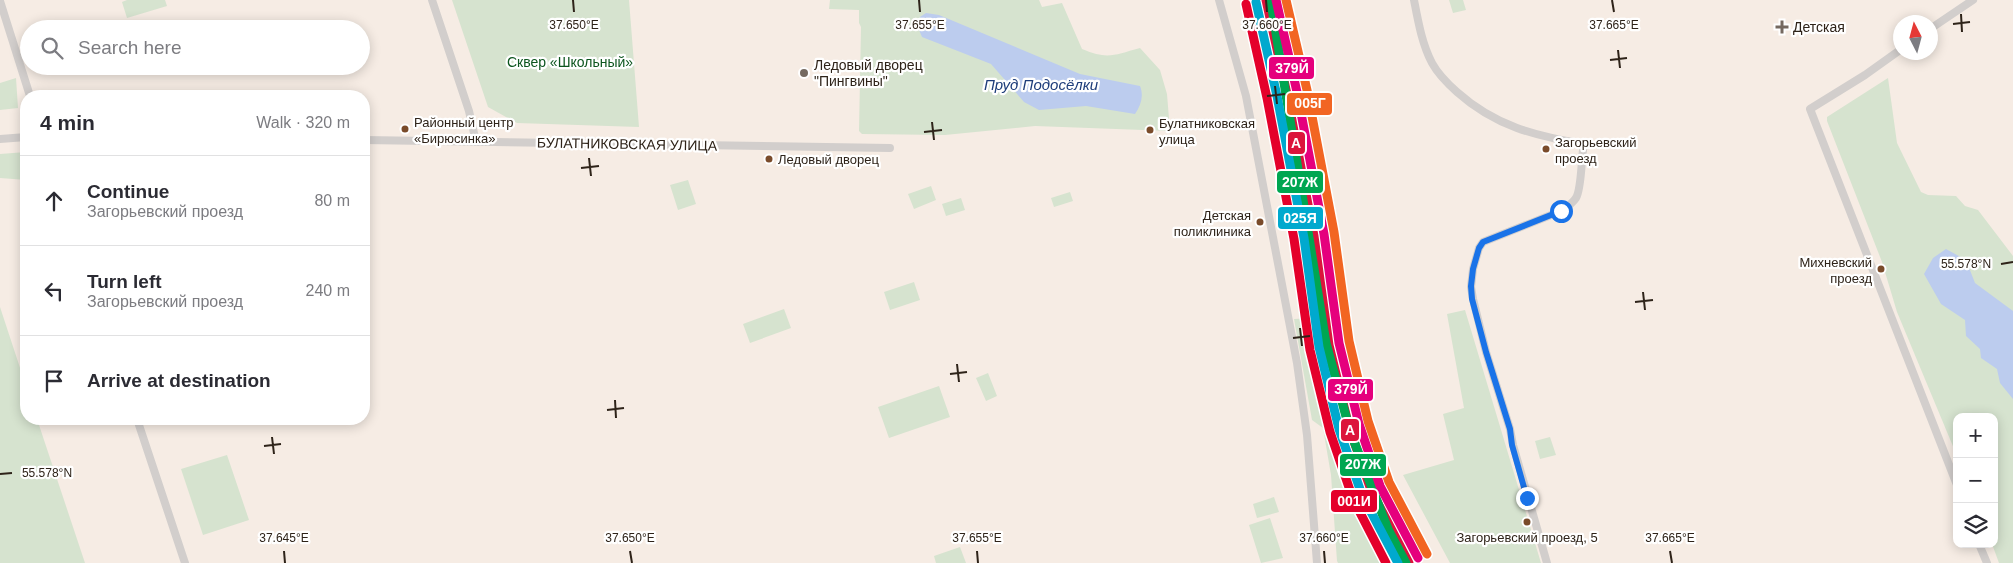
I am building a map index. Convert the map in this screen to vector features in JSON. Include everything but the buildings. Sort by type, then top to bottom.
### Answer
[{"type":"street","points":[[432,0],[469,111],[476,142]]},
{"type":"street","points":[[1219,0],[1246,96],[1297,363],[1307,436],[1316,563]]},
{"type":"street","points":[[1414,0],[1425,45],[1432,64],[1448,84],[1468,102],[1514,128],[1547,138],[1584,144],[1577,197],[1561,211],[1483,242],[1479,248],[1473,269],[1471,286],[1486,352],[1510,429],[1512,445],[1547,563]]},
{"type":"street","points":[[1938,24],[1973,0]]},
{"type":"street","points":[[0,1],[20,64]]},
{"type":"street","points":[[1893,55],[1810,109],[1953,475]]},
{"type":"street","points":[[23,75],[28,90]]},
{"type":"street","points":[[0,139],[20,137]]},
{"type":"street","name":"БУЛАТНИКОВСКАЯ УЛИЦА","points":[[370,140],[890,148]]},
{"type":"street","points":[[139,425],[185,563]]},
{"type":"street","points":[[1981,548],[1987,563]]},
{"type":"green space","points":[[127,0],[165,0],[167,6],[127,18],[122,2]]},
{"type":"green space","name":"Сквер «Школьный»","points":[[452,0],[629,0],[639,127],[517,123],[488,107]]},
{"type":"green space","points":[[830,0],[1039,0],[1042,7],[1062,3],[1082,49],[1098,54],[1111,55],[1140,48],[1160,70],[1167,94],[1170,131],[1035,126],[945,135],[862,134],[859,131],[861,27],[859,23],[859,10],[829,9]]},
{"type":"green space","points":[[1449,0],[1463,0],[1466,10],[1453,13]]},
{"type":"green space","points":[[16,78],[18,108],[0,110],[0,83]]},
{"type":"green space","points":[[1888,78],[1897,143],[1921,192],[1928,195],[1956,196],[1965,206],[1978,210],[2013,256],[2013,563],[1999,563],[1993,548],[1998,548],[1998,413],[1953,413],[1953,446],[1897,312],[1882,262],[1827,117]]},
{"type":"green space","points":[[20,152],[20,180],[0,178],[0,154]]},
{"type":"green space","points":[[688,180],[696,204],[678,210],[670,185]]},
{"type":"green space","points":[[931,186],[936,200],[914,209],[908,194]]},
{"type":"green space","points":[[1070,192],[1073,201],[1054,207],[1051,198]]},
{"type":"green space","points":[[961,198],[965,210],[946,216],[942,204]]},
{"type":"green space","points":[[914,282],[920,300],[890,310],[884,292]]},
{"type":"green space","points":[[0,307],[20,368],[20,425],[39,425],[85,563],[0,563]]},
{"type":"green space","points":[[784,309],[791,328],[750,343],[743,324]]},
{"type":"green space","points":[[1465,310],[1541,563],[1450,563],[1403,475],[1454,460],[1443,414],[1464,408],[1447,314]]},
{"type":"green space","points":[[1314,318],[1337,440],[1358,490],[1367,523],[1391,563],[1338,563],[1337,561],[1331,475],[1323,428],[1312,420],[1294,319]]},
{"type":"green space","points":[[988,373],[997,396],[986,401],[976,378]]},
{"type":"green space","points":[[939,386],[950,417],[889,438],[878,407]]},
{"type":"green space","points":[[1550,437],[1556,455],[1540,459],[1535,441]]},
{"type":"green space","points":[[227,455],[249,520],[203,535],[181,469]]},
{"type":"green space","points":[[1274,497],[1279,512],[1257,518],[1253,504]]},
{"type":"green space","points":[[1270,518],[1283,558],[1261,563],[1249,525]]},
{"type":"green space","points":[[960,547],[966,563],[936,563],[934,556]]},
{"type":"water","name":"Пруд Подосёлки","points":[[926,13],[939,15],[1080,74],[1140,86],[1142,97],[1139,107],[1135,114],[1086,106],[1039,110],[1024,102],[991,64],[922,37],[917,25],[920,17]]},
{"type":"water","points":[[1946,249],[1966,260],[1975,283],[2013,311],[2013,399],[2000,383],[1997,369],[1981,358],[1980,349],[1966,336],[1965,320],[1941,304],[1924,274],[1933,258]]},
{"type":"railway","points":[[1289,0],[1293,29]]},
{"type":"transit line","name":"A","points":[[1266,0],[1287,94],[1314,236],[1329,345],[1349,427],[1371,490],[1409,563]]},
{"type":"transit line","name":"379Й","points":[[1276,0],[1297,92],[1324,234],[1339,343],[1359,424],[1380,486],[1418,558]]},
{"type":"transit line","name":"005Г","points":[[1286,0],[1307,90],[1334,232],[1349,341],[1368,421],[1389,482],[1427,554]]},
{"type":"transit line","name":"025Я","points":[[1256,2],[1277,96],[1304,238],[1319,347],[1339,429],[1362,495],[1398,563]]},
{"type":"transit line","name":"207Ж","points":[[1271,2],[1326,343],[1350,431],[1388,529],[1406,563]]},
{"type":"transit line","name":"001И","points":[[1246,4],[1267,98],[1294,239],[1310,350],[1330,432],[1353,499],[1386,563]]},
{"type":"place","name":"Детская","points":[[1782,27]]},
{"type":"place","name":"Ледовый дворец \"Пингвины\"","points":[[804,73]]},
{"type":"place","name":"Районный центр «Бирюсинка»","points":[[405,129]]},
{"type":"place","name":"Булатниковская улица","points":[[1150,130]]},
{"type":"place","name":"Загорьевский проезд","points":[[1546,149]]},
{"type":"place","name":"Ледовый дворец","points":[[769,159]]},
{"type":"place","name":"Детская поликлиника","points":[[1260,222]]},
{"type":"place","name":"Михневский проезд","points":[[1881,269]]},
{"type":"place","name":"Загорьевский проезд, 5","points":[[1527,522]]},
{"type":"route","points":[[1527,498],[1512,445],[1510,429],[1472,299],[1473,269],[1479,248],[1483,242],[1561,211]]}]
